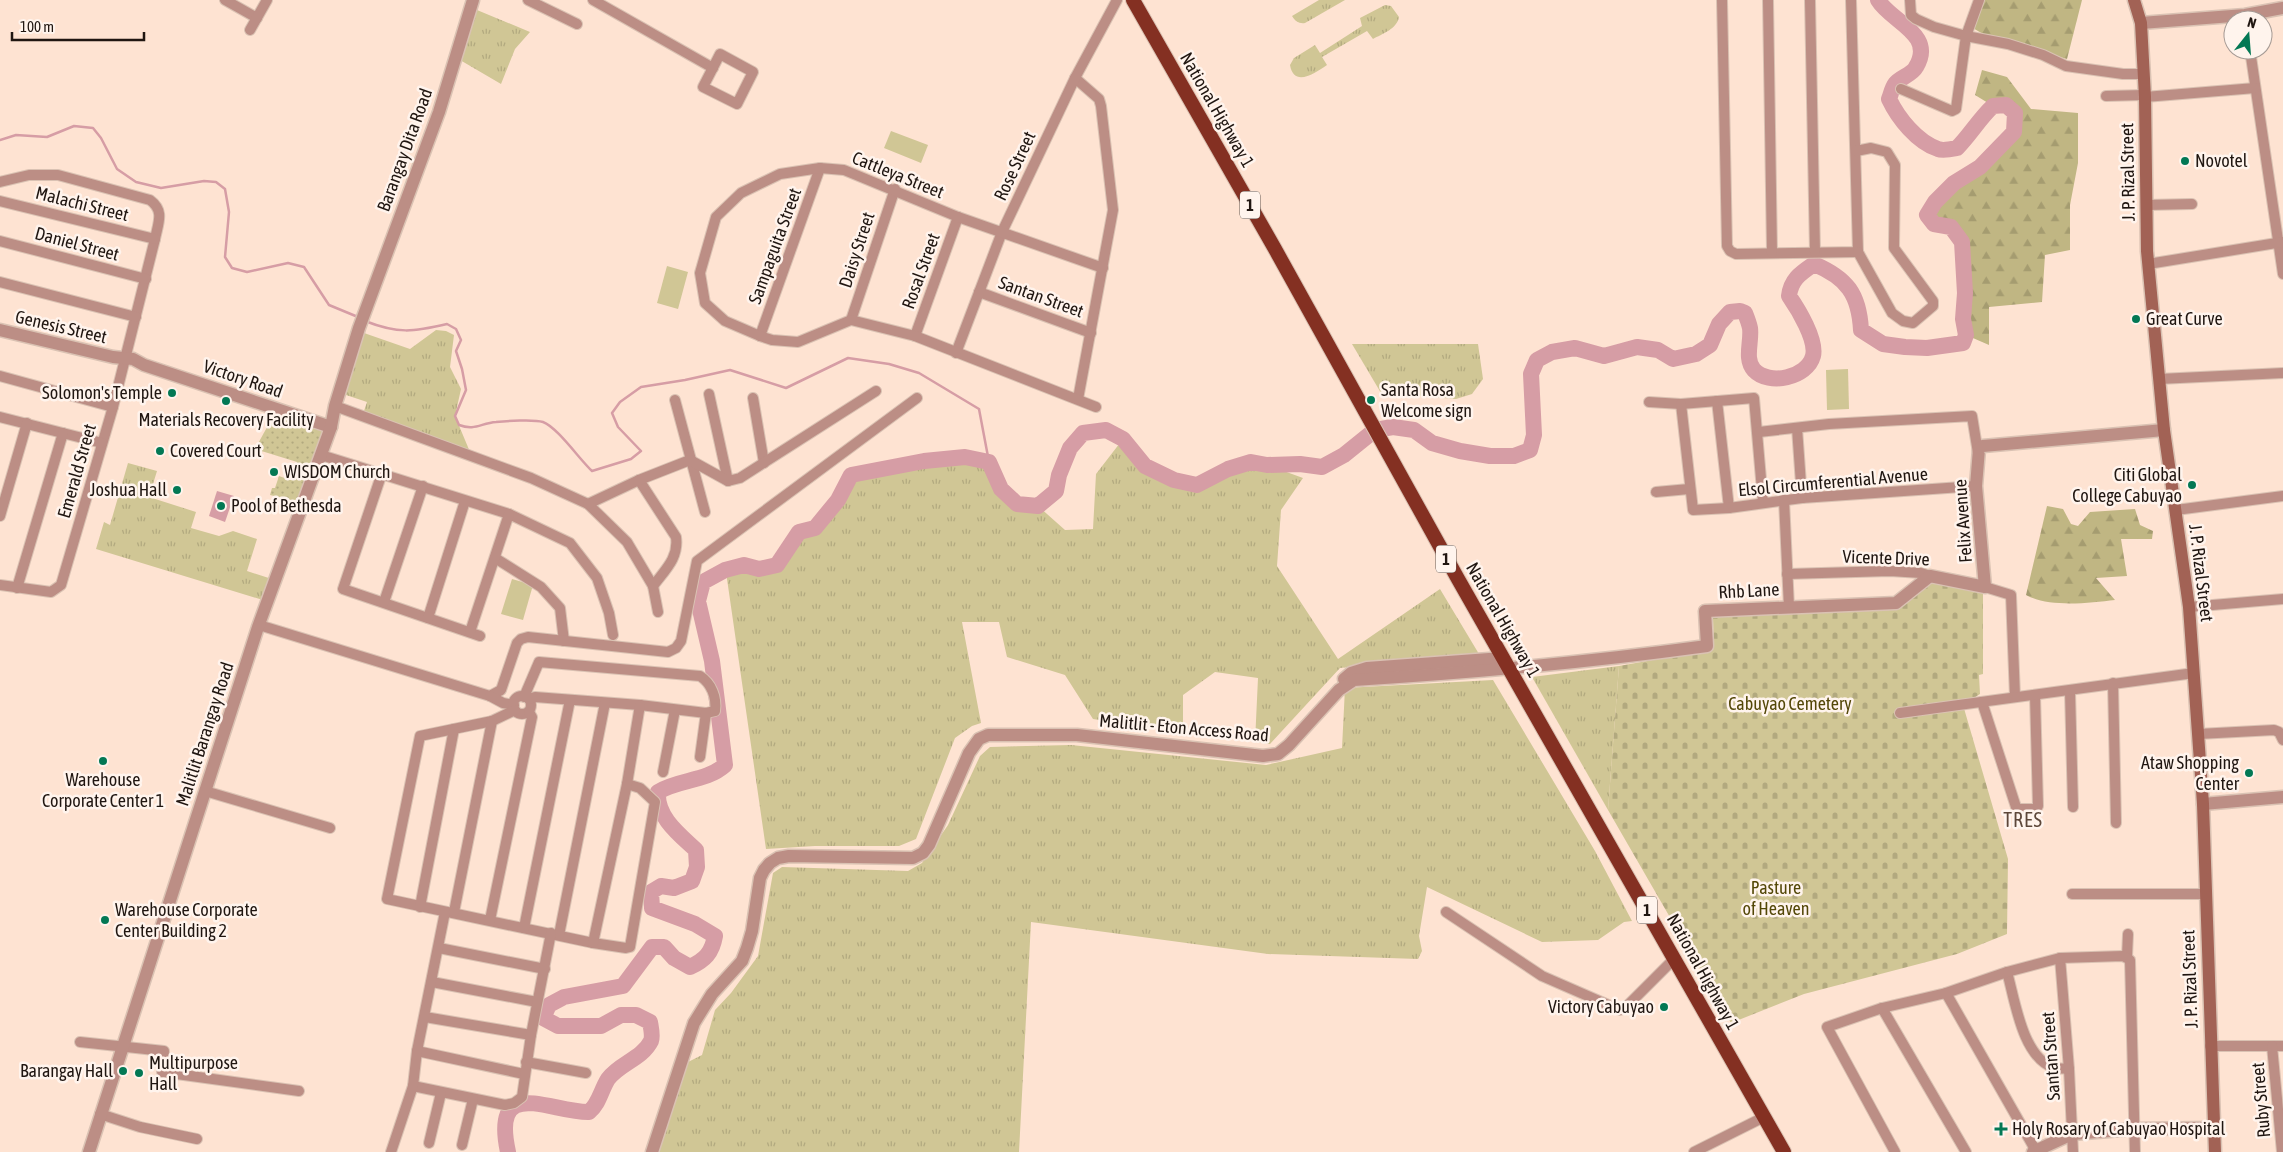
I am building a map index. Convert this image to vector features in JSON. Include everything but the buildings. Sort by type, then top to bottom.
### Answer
[{"type":"highway","name":"National Highway 1","points":[[1133,0],[1784,1152]]},
{"type":"main road","name":"J. P. Rizal Street","points":[[2134,0],[2141,23],[2148,264],[2164,430],[2189,607],[2194,674],[2203,804],[2215,1152]]},
{"type":"street","points":[[226,0],[257,18]]},
{"type":"street","points":[[250,30],[267,0]]},
{"type":"street","name":"Barangay Dita Road","points":[[359,328],[439,112],[473,0]]},
{"type":"street","points":[[528,0],[577,24]]},
{"type":"street","points":[[593,0],[713,68]]},
{"type":"street","name":"Rose Street","points":[[956,353],[1002,232],[1075,78],[1117,0]]},
{"type":"street","points":[[1722,0],[1727,246],[1736,254],[1858,252]]},
{"type":"street","points":[[1768,0],[1772,253]]},
{"type":"street","points":[[1810,0],[1816,252]]},
{"type":"street","points":[[1851,0],[1858,252],[1892,313],[1903,321],[1913,322],[1933,306],[1933,301],[1894,248],[1895,165],[1886,152],[1872,148],[1856,151]]},
{"type":"street","points":[[1910,0],[1911,15],[1916,19],[1966,36],[2008,44],[2043,55],[2066,66],[2124,74],[2143,74]]},
{"type":"street","points":[[1901,89],[1952,111],[1956,109],[1966,36],[1979,0]]},
{"type":"street","points":[[2141,23],[2223,18]]},
{"type":"street","points":[[720,54],[753,72],[737,104],[703,87],[713,68],[720,54]]},
{"type":"street","points":[[2251,60],[2281,243],[2283,274]]},
{"type":"street","points":[[1075,78],[1099,99],[1113,210],[1078,399]]},
{"type":"street","points":[[2106,96],[2144,96],[2255,88]]},
{"type":"street","name":"Cattleya Street","points":[[851,320],[798,342],[772,340],[725,321],[705,304],[700,273],[716,218],[741,194],[780,174],[820,168],[844,170],[895,189],[958,217],[1103,268]]},
{"type":"street","name":"Sampaguita Street","points":[[760,336],[820,168]]},
{"type":"street","name":"Emerald Street","points":[[0,182],[29,175],[58,175],[141,197],[157,205],[160,218],[136,317],[120,359],[113,407],[61,585],[55,591],[47,592],[18,588]]},
{"type":"street","name":"Daisy Street","points":[[851,320],[895,189]]},
{"type":"street","name":"Malachi Street","points":[[0,201],[155,239]]},
{"type":"street","points":[[2146,205],[2192,204]]},
{"type":"street","name":"Rosal Street","points":[[915,336],[958,217]]},
{"type":"street","name":"Daniel Street","points":[[0,241],[146,279]]},
{"type":"street","points":[[2148,264],[2281,243]]},
{"type":"street","points":[[0,282],[136,317]]},
{"type":"street","name":"Santan Street","points":[[979,292],[1091,333]]},
{"type":"street","points":[[851,320],[915,336],[1096,406]]},
{"type":"street","name":"Malitlit Barangay Road","points":[[89,1152],[259,625],[331,427],[335,406],[359,328]]},
{"type":"street","name":"Genesis Street","points":[[0,330],[120,359]]},
{"type":"street","name":"Victory Road","points":[[120,359],[131,367],[144,365],[331,427]]},
{"type":"street","points":[[2159,379],[2283,373]]},
{"type":"street","points":[[0,376],[113,407]]},
{"type":"street","points":[[690,460],[728,481],[740,478],[876,390]]},
{"type":"street","points":[[709,394],[728,481]]},
{"type":"street","points":[[752,398],[764,462]]},
{"type":"street","points":[[490,696],[501,690],[517,643],[521,639],[528,637],[668,652],[676,648],[680,641],[698,561],[917,398]]},
{"type":"street","points":[[1649,402],[1681,404],[1754,398],[1759,432],[1763,502]]},
{"type":"street","points":[[675,400],[705,512]]},
{"type":"street","points":[[1717,401],[1729,508]]},
{"type":"street","points":[[1656,492],[1690,489],[1681,404]]},
{"type":"street","points":[[335,406],[531,478],[588,504],[627,542],[653,586],[658,612]]},
{"type":"street","points":[[1759,432],[1839,423],[1972,416],[1978,453]]},
{"type":"street","points":[[0,417],[102,443]]},
{"type":"street","points":[[0,516],[26,423]]},
{"type":"street","points":[[1798,428],[1802,498]]},
{"type":"street","points":[[1978,453],[1983,446],[2164,430]]},
{"type":"street","points":[[0,586],[18,588],[63,433]]},
{"type":"street","name":"Felix Avenue","points":[[1978,453],[1976,486],[1985,587]]},
{"type":"street","points":[[321,455],[510,514],[570,543],[597,578],[609,614],[613,635]]},
{"type":"street","points":[[588,504],[639,480],[690,460]]},
{"type":"street","points":[[382,473],[343,589],[475,634],[495,558],[510,514]]},
{"type":"street","points":[[639,480],[676,537],[676,554],[653,586]]},
{"type":"street","points":[[384,602],[423,486]]},
{"type":"street","name":"Elsol Circumferential Avenue","points":[[1690,489],[1694,510],[1729,508],[1802,498],[1976,486]]},
{"type":"street","points":[[2176,510],[2283,496]]},
{"type":"street","points":[[1784,500],[1788,607]]},
{"type":"street","points":[[428,618],[465,501]]},
{"type":"street","points":[[495,558],[541,587],[560,608],[564,641]]},
{"type":"street","name":"Vicente Drive","points":[[1787,574],[1890,571],[1921,573],[1985,587],[2011,596],[2014,698]]},
{"type":"street","name":"Rhb Lane","points":[[1506,663],[1619,658],[1707,646],[1705,611],[1896,603],[1930,576]]},
{"type":"street","points":[[2189,607],[2283,599]]},
{"type":"street","points":[[259,625],[490,696],[531,706],[529,712],[532,717],[490,920]]},
{"type":"street","points":[[520,702],[539,662],[700,676],[710,683],[716,705],[715,710],[706,713],[640,705],[535,697],[520,702],[492,721],[420,736],[387,899],[420,908],[450,912],[594,943],[626,948],[632,943],[655,802],[640,788],[627,784]]},
{"type":"street","name":"Malitlit - Eton Access Road","points":[[652,1152],[694,1023],[712,994],[742,961],[752,931],[760,878],[770,863],[778,858],[788,856],[899,856],[913,858],[923,853],[929,845],[968,752],[979,739],[988,735],[1077,735],[1263,756],[1278,754],[1289,745],[1339,690],[1354,680],[1434,669],[1506,663]]},
{"type":"street","points":[[1900,713],[2070,691],[2113,683],[2194,674]]},
{"type":"street","points":[[2113,683],[2116,822]]},
{"type":"street","points":[[501,690],[520,702]]},
{"type":"street","points":[[2070,691],[2073,808]]},
{"type":"street","points":[[1982,702],[2016,807],[2019,809],[2036,809],[2038,806],[2035,695]]},
{"type":"street","points":[[524,928],[570,700]]},
{"type":"street","points":[[413,1086],[473,1100],[505,1105],[514,1103],[522,1097],[524,1074],[537,1002],[555,934],[604,703]]},
{"type":"street","points":[[594,943],[627,784],[640,705]]},
{"type":"street","points":[[663,772],[675,710]]},
{"type":"street","points":[[700,757],[706,713]]},
{"type":"street","points":[[391,1152],[413,1086],[418,1051],[439,948],[450,912],[492,721]]},
{"type":"street","points":[[420,908],[454,729]]},
{"type":"street","points":[[2198,734],[2270,730],[2282,734]]},
{"type":"street","points":[[205,791],[330,828]]},
{"type":"street","points":[[2203,804],[2283,797]]},
{"type":"street","points":[[2072,894],[2205,894]]},
{"type":"street","points":[[1446,912],[1542,976],[1620,1010],[1626,1007],[1674,959]]},
{"type":"street","points":[[2128,934],[2127,957],[2130,960],[2135,1152]]},
{"type":"street","points":[[439,948],[545,969]]},
{"type":"street","points":[[1895,1152],[1827,1026],[1882,1008],[1946,993],[2007,972],[2060,958],[2127,957]]},
{"type":"street","name":"Santan Street","points":[[2060,958],[2069,1069],[2073,1152]]},
{"type":"street","points":[[2007,972],[2028,1045],[2038,1058],[2054,1068],[2069,1069]]},
{"type":"street","points":[[432,982],[537,1002]]},
{"type":"street","points":[[1946,993],[2034,1151],[2072,1134],[2214,1128]]},
{"type":"street","points":[[1882,1008],[1966,1152]]},
{"type":"street","points":[[425,1017],[531,1035]]},
{"type":"street","points":[[80,1042],[164,1051],[162,1072],[299,1091]]},
{"type":"street","points":[[2210,1046],[2278,1046]]},
{"type":"street","name":"Ruby Street","points":[[2278,1046],[2282,1152]]},
{"type":"street","points":[[418,1051],[524,1074]]},
{"type":"street","points":[[526,1062],[586,1073]]},
{"type":"street","points":[[429,1143],[441,1092]]},
{"type":"street","points":[[462,1144],[473,1100]]},
{"type":"street","points":[[100,1114],[140,1127],[196,1139]]},
{"type":"street","points":[[1694,1152],[1764,1117]]},
{"type":"green space","points":[[1319,0],[1345,0],[1305,23],[1297,22],[1294,19],[1292,16]]},
{"type":"green space","points":[[1981,0],[2082,0],[2067,59],[1990,38],[1971,27]]},
{"type":"green space","points":[[1385,5],[1391,6],[1399,17],[1398,21],[1389,31],[1373,39],[1367,31],[1322,57],[1327,65],[1311,75],[1300,77],[1292,72],[1290,65],[1294,58],[1315,45],[1320,53],[1362,26],[1360,18]]},
{"type":"green space","points":[[477,10],[530,32],[515,49],[501,84],[460,60]]},
{"type":"green space","points":[[1982,70],[2007,77],[2031,109],[2078,113],[2078,163],[2070,205],[2070,250],[2045,255],[2042,302],[1989,307],[1989,345],[1966,335],[1964,324],[1965,266],[1962,244],[1951,227],[1934,224],[1927,215],[1935,202],[1954,183],[1980,167],[2014,132],[2015,113],[2006,105],[1993,106],[1975,95]]},
{"type":"green space","points":[[891,131],[928,145],[921,163],[884,148]]},
{"type":"green space","points":[[667,266],[688,272],[678,309],[657,303]]},
{"type":"green space","points":[[436,330],[446,331],[454,335],[450,367],[461,389],[455,416],[470,452],[363,414],[367,402],[343,394],[364,333],[410,349]]},
{"type":"green space","points":[[1352,344],[1478,344],[1483,379],[1472,394],[1456,399],[1381,393]]},
{"type":"green space","points":[[1848,369],[1849,409],[1827,410],[1826,370]]},
{"type":"green space","points":[[276,411],[326,429],[299,502],[270,495],[272,488],[275,488],[279,476],[290,480],[294,478],[297,462],[255,449]]},
{"type":"green space","points":[[1123,439],[1145,466],[1174,480],[1197,485],[1228,469],[1251,462],[1267,465],[1303,478],[1281,510],[1277,566],[1338,659],[1440,589],[1479,654],[1340,668],[1270,744],[1255,742],[1258,678],[1215,672],[1183,695],[1183,733],[1093,719],[1065,675],[1007,657],[999,622],[962,622],[981,723],[972,726],[955,738],[916,839],[899,846],[815,846],[766,849],[726,572],[744,565],[759,569],[777,565],[799,532],[815,528],[838,500],[851,475],[924,461],[965,457],[989,462],[1001,489],[1017,504],[1038,506],[1065,530],[1093,529],[1096,474]]},
{"type":"green space","points":[[128,463],[157,471],[149,497],[196,512],[191,528],[219,536],[233,531],[257,539],[247,571],[275,580],[266,601],[96,549],[104,522],[110,525]]},
{"type":"green space","points":[[2047,506],[2063,509],[2071,524],[2078,526],[2090,512],[2135,509],[2140,525],[2153,531],[2152,539],[2121,539],[2127,576],[2096,578],[2115,600],[2069,604],[2046,602],[2026,595]]},
{"type":"green space","points":[[512,579],[533,585],[523,620],[501,614]]},
{"type":"green space","points":[[1930,581],[1983,590],[1983,674],[1979,675],[1980,694],[1963,705],[2008,859],[2007,934],[1957,954],[1804,994],[1731,1023],[1608,810],[1619,666],[1714,649],[1713,618],[1715,614],[1901,607]]},
{"type":"green space","points":[[1619,666],[1608,810],[1532,677]]},
{"type":"green space","points":[[1493,680],[1595,851],[1632,921],[1624,922],[1598,940],[1542,942],[1427,887],[1419,936],[1422,951],[1418,959],[1268,954],[1031,922],[1019,1152],[657,1152],[688,1062],[702,1055],[715,1010],[731,993],[758,956],[773,873],[782,867],[908,871],[922,863],[948,825],[980,756],[990,747],[1071,745],[1266,765],[1342,748],[1345,688]]},
{"type":"shaded area","name":"Pool of Bethesda","points":[[217,491],[234,496],[225,522],[209,516]]},
{"type":"waterway","points":[[508,1152],[505,1128],[508,1113],[516,1105],[528,1103],[589,1112],[598,1101],[608,1079],[637,1057],[652,1039],[650,1022],[636,1015],[621,1015],[601,1026],[558,1026],[543,1018],[549,1005],[564,997],[623,986],[652,947],[664,947],[674,958],[690,967],[704,959],[710,951],[715,936],[695,924],[652,908],[651,892],[661,886],[674,888],[692,881],[697,867],[696,850],[670,825],[661,810],[658,792],[709,775],[725,765],[712,661],[698,601],[703,582],[725,570],[744,565],[759,569],[777,565],[799,532],[815,528],[838,500],[851,475],[924,461],[965,457],[989,462],[1001,489],[1017,504],[1038,506],[1056,491],[1059,475],[1070,448],[1083,433],[1106,430],[1123,439],[1145,466],[1174,480],[1197,485],[1228,469],[1251,462],[1267,465],[1300,464],[1322,467],[1344,455],[1375,430],[1393,427],[1414,430],[1432,443],[1460,451],[1490,456],[1514,456],[1530,450],[1534,435],[1531,374],[1537,360],[1552,352],[1575,348],[1604,356],[1637,347],[1658,350],[1673,359],[1696,354],[1710,345],[1719,324],[1730,312],[1740,311],[1745,313],[1750,326],[1749,361],[1754,370],[1769,378],[1787,377],[1803,370],[1813,356],[1812,342],[1810,333],[1789,296],[1794,281],[1814,264],[1835,275],[1843,282],[1854,297],[1860,317],[1861,330],[1883,344],[1927,348],[1963,343],[1966,335],[1963,319],[1965,293],[1962,242],[1951,227],[1934,224],[1927,215],[1935,202],[1954,183],[1980,167],[2014,132],[2015,113],[2006,105],[1993,106],[1957,148],[1938,149],[1923,141],[1903,121],[1889,99],[1895,84],[1916,67],[1921,56],[1920,46],[1916,37],[1909,29],[1884,8],[1878,0]]},
{"type":"waterway","points":[[0,140],[16,135],[47,137],[74,126],[93,128],[101,138],[117,169],[136,182],[161,188],[204,181],[216,182],[225,189],[229,212],[225,257],[232,268],[247,272],[288,263],[304,267],[329,305],[358,317]]},
{"type":"waterway","points":[[365,321],[396,330],[424,329],[447,324],[456,329],[461,340],[456,351],[466,390],[455,416],[459,425],[469,427],[506,421],[527,420],[543,422],[555,430],[592,471],[631,459],[641,451],[618,427],[612,413],[620,402],[641,387],[730,370],[786,388],[848,358],[889,364],[919,373],[979,409],[989,462]]},
{"type":"place","name":"Novotel","points":[[2185,161]]},
{"type":"place","name":"Great Curve","points":[[2136,319]]},
{"type":"place","name":"Solomon's Temple","points":[[172,393]]},
{"type":"place","name":"Santa Rosa Welcome sign","points":[[1371,400]]},
{"type":"place","name":"Materials Recovery Facility","points":[[226,401]]},
{"type":"place","name":"Covered Court","points":[[160,451]]},
{"type":"place","name":"WISDOM Church","points":[[274,472]]},
{"type":"place","name":"Citi Global College Cabuyao","points":[[2192,485]]},
{"type":"place","name":"Joshua Hall","points":[[177,490]]},
{"type":"place","name":"Pool of Bethesda","points":[[221,506]]},
{"type":"place","name":"Warehouse Corporate Center 1","points":[[103,761]]},
{"type":"place","name":"Ataw Shopping Center","points":[[2249,773]]},
{"type":"place","name":"Warehouse Corporate Center Building 2","points":[[105,920]]},
{"type":"place","name":"Victory Cabuyao","points":[[1664,1007]]},
{"type":"place","name":"Barangay Hall","points":[[123,1071]]},
{"type":"place","name":"Multipurpose Hall","points":[[139,1073]]},
{"type":"place","name":"Holy Rosary of Cabuyao Hospital","points":[[2001,1129]]},
{"type":"district","name":"TRES","points":[[2023,820]]},
{"type":"park label","name":"Cabuyao Cemetery","points":[[1790,704]]},
{"type":"park label","name":"Pasture of Heaven","points":[[1776,898]]}]
